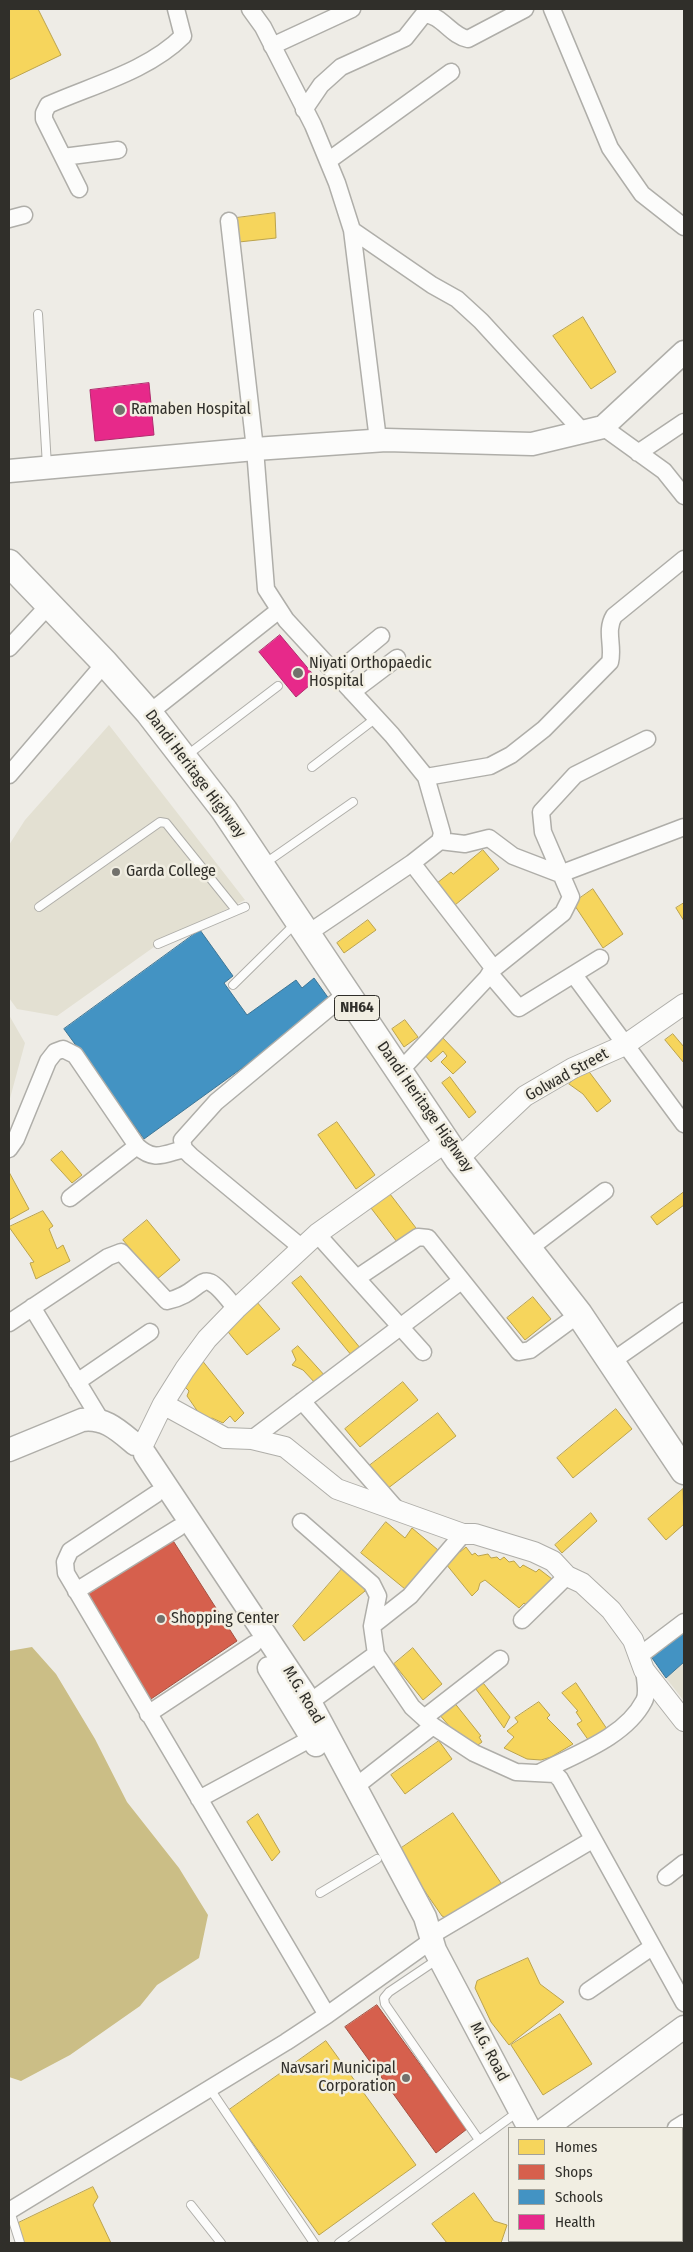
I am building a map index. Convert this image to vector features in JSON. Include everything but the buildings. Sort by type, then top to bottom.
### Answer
[{"type":"highway","name":"Dandi Heritage Highway","points":[[9,563],[105,662],[184,757],[262,865],[277,894],[303,927],[453,1150],[579,1314],[681,1461]]},
{"type":"main road","points":[[9,471],[254,448],[378,440],[532,444],[593,430],[684,352]]},
{"type":"main road","name":"M.G. Road","points":[[9,1462],[68,1431],[82,1420],[100,1420],[110,1424],[137,1452],[310,1702],[425,1917],[433,1947],[524,2119]]},
{"type":"main road","name":"M.G. Road","points":[[9,1450],[68,1431],[98,1430],[137,1452],[156,1494],[254,1644],[312,1738],[413,1927],[433,1947]]},
{"type":"main road","points":[[547,2127],[684,2027]]},
{"type":"street","points":[[79,189],[44,119],[44,113],[48,104],[147,62],[170,49],[183,36],[176,9]]},
{"type":"street","points":[[250,9],[263,27],[328,161],[352,230],[378,440]]},
{"type":"street","points":[[272,46],[352,9]]},
{"type":"street","points":[[304,110],[332,74],[341,67],[405,38],[424,14],[432,14],[460,37],[468,39],[525,9]]},
{"type":"street","points":[[552,9],[610,148],[642,194],[684,227]]},
{"type":"street","points":[[328,161],[451,72]]},
{"type":"street","points":[[63,156],[118,150]]},
{"type":"street","points":[[229,221],[254,448],[266,589],[278,611],[376,718],[426,777],[442,833],[440,841],[412,863],[303,927]]},
{"type":"street","points":[[352,230],[432,285],[457,299],[593,430],[638,453],[664,471],[684,496]]},
{"type":"street","points":[[638,453],[684,422]]},
{"type":"street","points":[[426,777],[490,766],[511,755],[544,729],[610,662],[612,653],[608,626],[614,616],[684,559]]},
{"type":"street","points":[[9,648],[50,604]]},
{"type":"street","points":[[149,713],[278,611]]},
{"type":"street","points":[[335,674],[381,636]]},
{"type":"street","points":[[352,692],[397,658]]},
{"type":"street","points":[[9,774],[105,662]]},
{"type":"street","points":[[399,1072],[491,972],[563,913],[568,906],[571,897],[543,832],[541,812],[575,775],[647,739]]},
{"type":"street","points":[[440,841],[465,844],[489,838],[513,856],[560,874],[684,827]]},
{"type":"street","points":[[412,863],[491,965],[491,972],[515,1006],[519,1008],[600,958]]},
{"type":"street","points":[[574,975],[684,1124]]},
{"type":"street","points":[[301,1247],[184,1150],[182,1140],[187,1132],[216,1102],[348,993]]},
{"type":"street","name":"Golwad Street","points":[[137,1452],[163,1404],[207,1339],[301,1247],[317,1234],[453,1150],[525,1096],[573,1068],[625,1044],[684,1004]]},
{"type":"street","points":[[9,1148],[16,1139],[48,1060],[55,1052],[63,1050],[75,1055],[137,1146],[146,1154],[154,1157],[184,1150]]},
{"type":"street","points":[[70,1198],[137,1146]]},
{"type":"street","points":[[530,1248],[605,1191]]},
{"type":"street","points":[[317,1234],[422,1352]]},
{"type":"street","points":[[357,1278],[418,1237],[423,1236],[428,1238],[460,1281],[519,1352],[530,1350],[579,1314]]},
{"type":"street","points":[[9,1323],[108,1257],[121,1252],[167,1301],[176,1299],[202,1282],[210,1282],[218,1285],[236,1309]]},
{"type":"street","points":[[252,1439],[401,1328],[460,1281]]},
{"type":"street","points":[[32,1307],[100,1420]]},
{"type":"street","points":[[611,1362],[684,1311]]},
{"type":"street","points":[[77,1382],[150,1332]]},
{"type":"street","points":[[302,1401],[399,1512]]},
{"type":"street","points":[[163,1404],[225,1438],[252,1439],[285,1447],[337,1489],[463,1534],[474,1534],[518,1546],[553,1561],[567,1576],[582,1583],[611,1610],[632,1640],[642,1663],[684,1721]]},
{"type":"street","points":[[156,1494],[70,1551],[65,1562],[66,1574],[327,2015]]},
{"type":"street","points":[[301,1522],[372,1584],[378,1596],[372,1626],[376,1654],[412,1707],[429,1722],[474,1753],[516,1772],[555,1774],[560,1779],[592,1840],[684,2003]]},
{"type":"street","points":[[76,1592],[178,1528]]},
{"type":"street","points":[[372,1626],[410,1596],[463,1534]]},
{"type":"street","points":[[522,1620],[567,1576]]},
{"type":"street","points":[[642,1663],[684,1622]]},
{"type":"street","points":[[148,1714],[254,1644]]},
{"type":"street","points":[[310,1702],[376,1654]]},
{"type":"street","points":[[355,1787],[500,1659]]},
{"type":"street","points":[[537,1774],[605,1739],[628,1721],[645,1700],[642,1663]]},
{"type":"street","points":[[199,1799],[312,1738]]},
{"type":"street","points":[[9,2211],[210,2089],[327,2015],[433,1947],[592,1840]]},
{"type":"street","points":[[666,1877],[684,1864]]},
{"type":"street","points":[[588,1991],[652,1947]]},
{"type":"lane","points":[[38,314],[47,468]]},
{"type":"lane","points":[[184,757],[278,686]]},
{"type":"lane","points":[[312,767],[376,718]]},
{"type":"lane","points":[[262,865],[353,802]]},
{"type":"lane","points":[[39,907],[160,822],[166,823],[236,910]]},
{"type":"lane","points":[[158,944],[245,907]]},
{"type":"lane","points":[[233,985],[303,927]]},
{"type":"lane","points":[[320,1894],[378,1859]]},
{"type":"lane","points":[[433,1947],[388,1992],[384,1998],[385,2004],[479,2140]]},
{"type":"lane","points":[[210,2089],[314,2243]]},
{"type":"lane","points":[[339,2243],[479,2140],[524,2119]]},
{"type":"lane","points":[[191,2206],[221,2243]]},
{"type":"lane","points":[[9,2211],[20,2243]]},
{"type":"shaded area","name":"Garda College","points":[[109,725],[245,900],[161,942],[57,1016],[17,1009],[9,998],[9,845],[25,820]]},
{"type":"shaded area","points":[[9,1015],[25,1043],[9,1102]]},
{"type":"shaded area","points":[[32,1647],[56,1674],[95,1739],[127,1802],[179,1868],[208,1915],[199,1958],[157,1985],[140,2006],[70,2055],[21,2081],[9,2077],[9,1651]]},
{"type":"shaded area","points":[[684,1662],[684,1701],[666,1678]]},
{"type":"place","name":"Ramaben Hospital","points":[[120,410]]},
{"type":"place","name":"Niyati Orthopaedic Hospital","points":[[298,673]]},
{"type":"place","name":"Garda College","points":[[116,872]]},
{"type":"place","name":"Shopping Center","points":[[161,1619]]},
{"type":"place","name":"Navsari Municipal Corporation","points":[[406,2078]]}]
